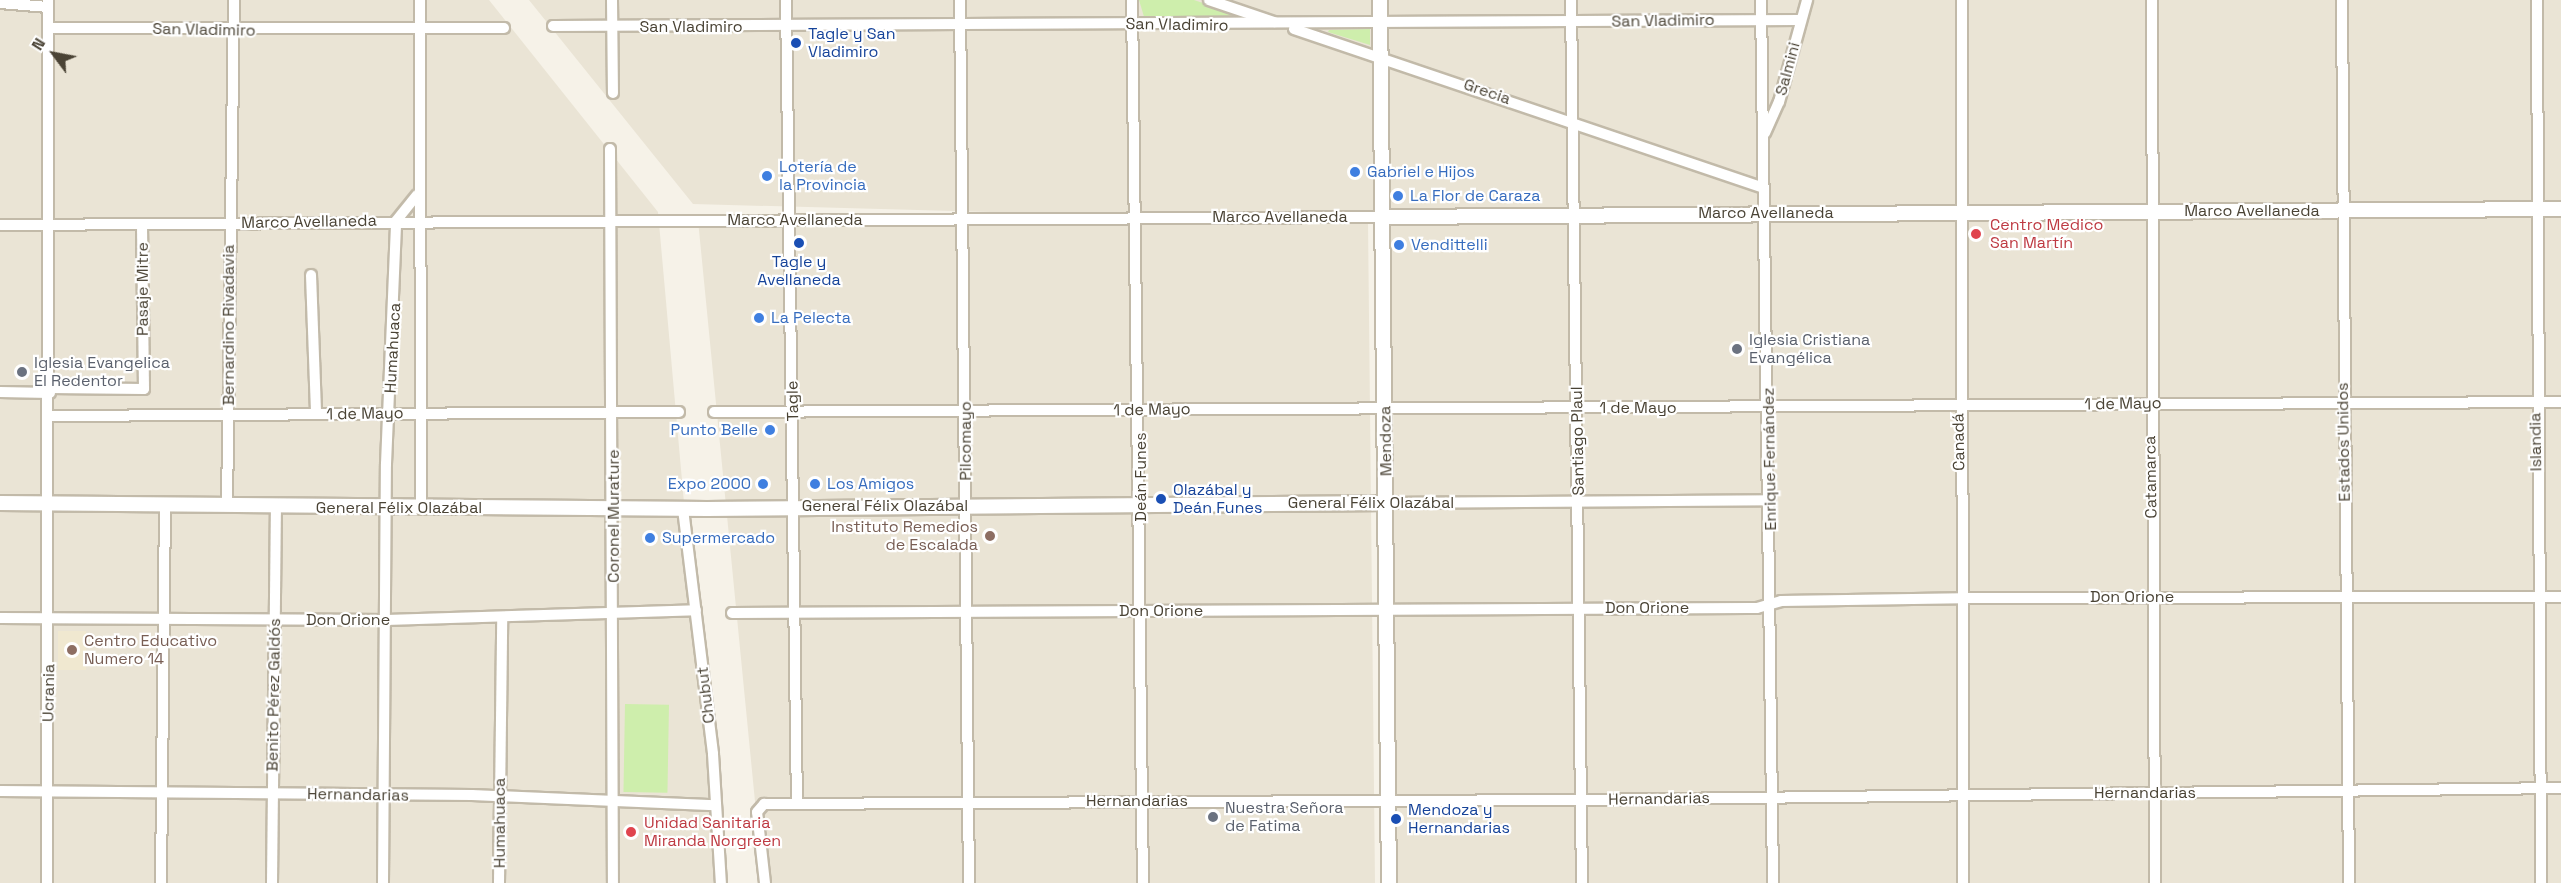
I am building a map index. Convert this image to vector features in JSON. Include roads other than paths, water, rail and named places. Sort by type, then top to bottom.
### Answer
[{"type":"street","name":"Bernardino Rivadavia","points":[[227,506],[229,224],[234,0]]},
{"type":"street","name":"Humahuaca","points":[[420,0],[417,195],[421,220],[423,413],[421,508]]},
{"type":"street","points":[[612,0],[613,93]]},
{"type":"street","name":"Tagle","points":[[786,0],[793,412],[796,803]]},
{"type":"street","name":"Pilcomayo","points":[[960,0],[967,506],[969,883]]},
{"type":"street","name":"Deán Funes","points":[[1132,0],[1140,410],[1143,883]]},
{"type":"street","name":"Grecia","points":[[1209,0],[1381,56],[1764,188]]},
{"type":"street","name":"Mendoza","points":[[1380,0],[1387,502],[1389,883]]},
{"type":"street","name":"Santiago Plaul","points":[[1570,0],[1576,214],[1582,883]]},
{"type":"street","name":"Enrique Fernández","points":[[1761,0],[1769,408],[1773,883]]},
{"type":"street","name":"Salmini","points":[[1763,136],[1779,102],[1807,0]]},
{"type":"street","name":"Canadá","points":[[1962,0],[1959,405],[1963,883]]},
{"type":"street","name":"Catamarca","points":[[2152,0],[2149,212],[2155,883]]},
{"type":"street","name":"Estados Unidos","points":[[2342,0],[2349,883]]},
{"type":"street","name":"Islandia","points":[[2537,0],[2538,209],[2535,403],[2541,883]]},
{"type":"street","points":[[0,3],[48,4]]},
{"type":"street","name":"Ucrania","points":[[47,883],[50,618],[50,391],[46,225],[48,4]]},
{"type":"street","name":"San Vladimiro","points":[[553,26],[787,27],[1132,24],[1285,26],[1381,23],[1801,20]]},
{"type":"street","name":"San Vladimiro","points":[[48,28],[233,31],[504,28]]},
{"type":"street","name":"Coronel Murature","points":[[610,149],[609,221],[614,412],[613,883]]},
{"type":"street","points":[[396,221],[417,195]]},
{"type":"street","name":"Marco Avellaneda","points":[[0,225],[421,220],[790,221],[2561,208]]},
{"type":"street","name":"Humahuaca","points":[[386,508],[396,221]]},
{"type":"street","name":"Pasaje Mitre","points":[[50,391],[144,389],[142,225]]},
{"type":"street","points":[[311,276],[316,414]]},
{"type":"street","points":[[0,392],[50,391]]},
{"type":"street","name":"1 de Mayo","points":[[714,412],[2561,402]]},
{"type":"street","name":"1 de Mayo","points":[[50,416],[679,412]]},
{"type":"street","name":"General Félix Olazábal","points":[[0,503],[386,508],[683,508],[1770,500]]},
{"type":"street","points":[[161,883],[165,504]]},
{"type":"street","name":"Benito Pérez Galdós","points":[[272,883],[276,507]]},
{"type":"street","points":[[383,883],[386,508]]},
{"type":"street","name":"Chubut","points":[[683,508],[696,610],[721,883]]},
{"type":"street","name":"Don Orione","points":[[732,613],[967,610],[1386,611],[1771,604],[1962,597],[2561,597]]},
{"type":"street","name":"Don Orione","points":[[0,618],[502,619],[696,610]]},
{"type":"street","name":"Humahuaca","points":[[499,883],[502,619]]},
{"type":"street","name":"Hernandarias","points":[[765,883],[758,807],[796,803],[1388,798],[1581,801],[1962,794],[2561,788]]},
{"type":"street","name":"Hernandarias","points":[[0,791],[500,796],[715,805]]},
{"type":"place","name":"Tagle y San Vladimiro","points":[[796,43]]},
{"type":"place","name":"Gabriel e Hijos","points":[[1355,172]]},
{"type":"place","name":"Lotería de la Provincia","points":[[767,176]]},
{"type":"place","name":"La Flor de Caraza","points":[[1398,196]]},
{"type":"place","name":"Centro Medico San Martín","points":[[1976,234]]},
{"type":"place","name":"Tagle y Avellaneda","points":[[799,243]]},
{"type":"place","name":"Vendittelli","points":[[1399,245]]},
{"type":"place","name":"La Pelecta","points":[[759,318]]},
{"type":"place","name":"Iglesia Cristiana Evangélica","points":[[1737,349]]},
{"type":"place","name":"Iglesia Evangelica El Redentor","points":[[22,372]]},
{"type":"place","name":"Punto Belle","points":[[770,430]]},
{"type":"place","name":"Expo 2000","points":[[763,484]]},
{"type":"place","name":"Los Amigos","points":[[815,484]]},
{"type":"place","name":"Olazábal y Deán Funes","points":[[1161,499]]},
{"type":"place","name":"Instituto Remedios de Escalada","points":[[990,536]]},
{"type":"place","name":"Supermercado","points":[[650,538]]},
{"type":"place","name":"Centro Educativo Numero 14","points":[[72,650]]},
{"type":"place","name":"Nuestra Señora de Fatima","points":[[1213,817]]},
{"type":"place","name":"Mendoza y Hernandarias","points":[[1396,819]]},
{"type":"place","name":"Unidad Sanitaria Miranda Norgreen","points":[[631,832]]}]
